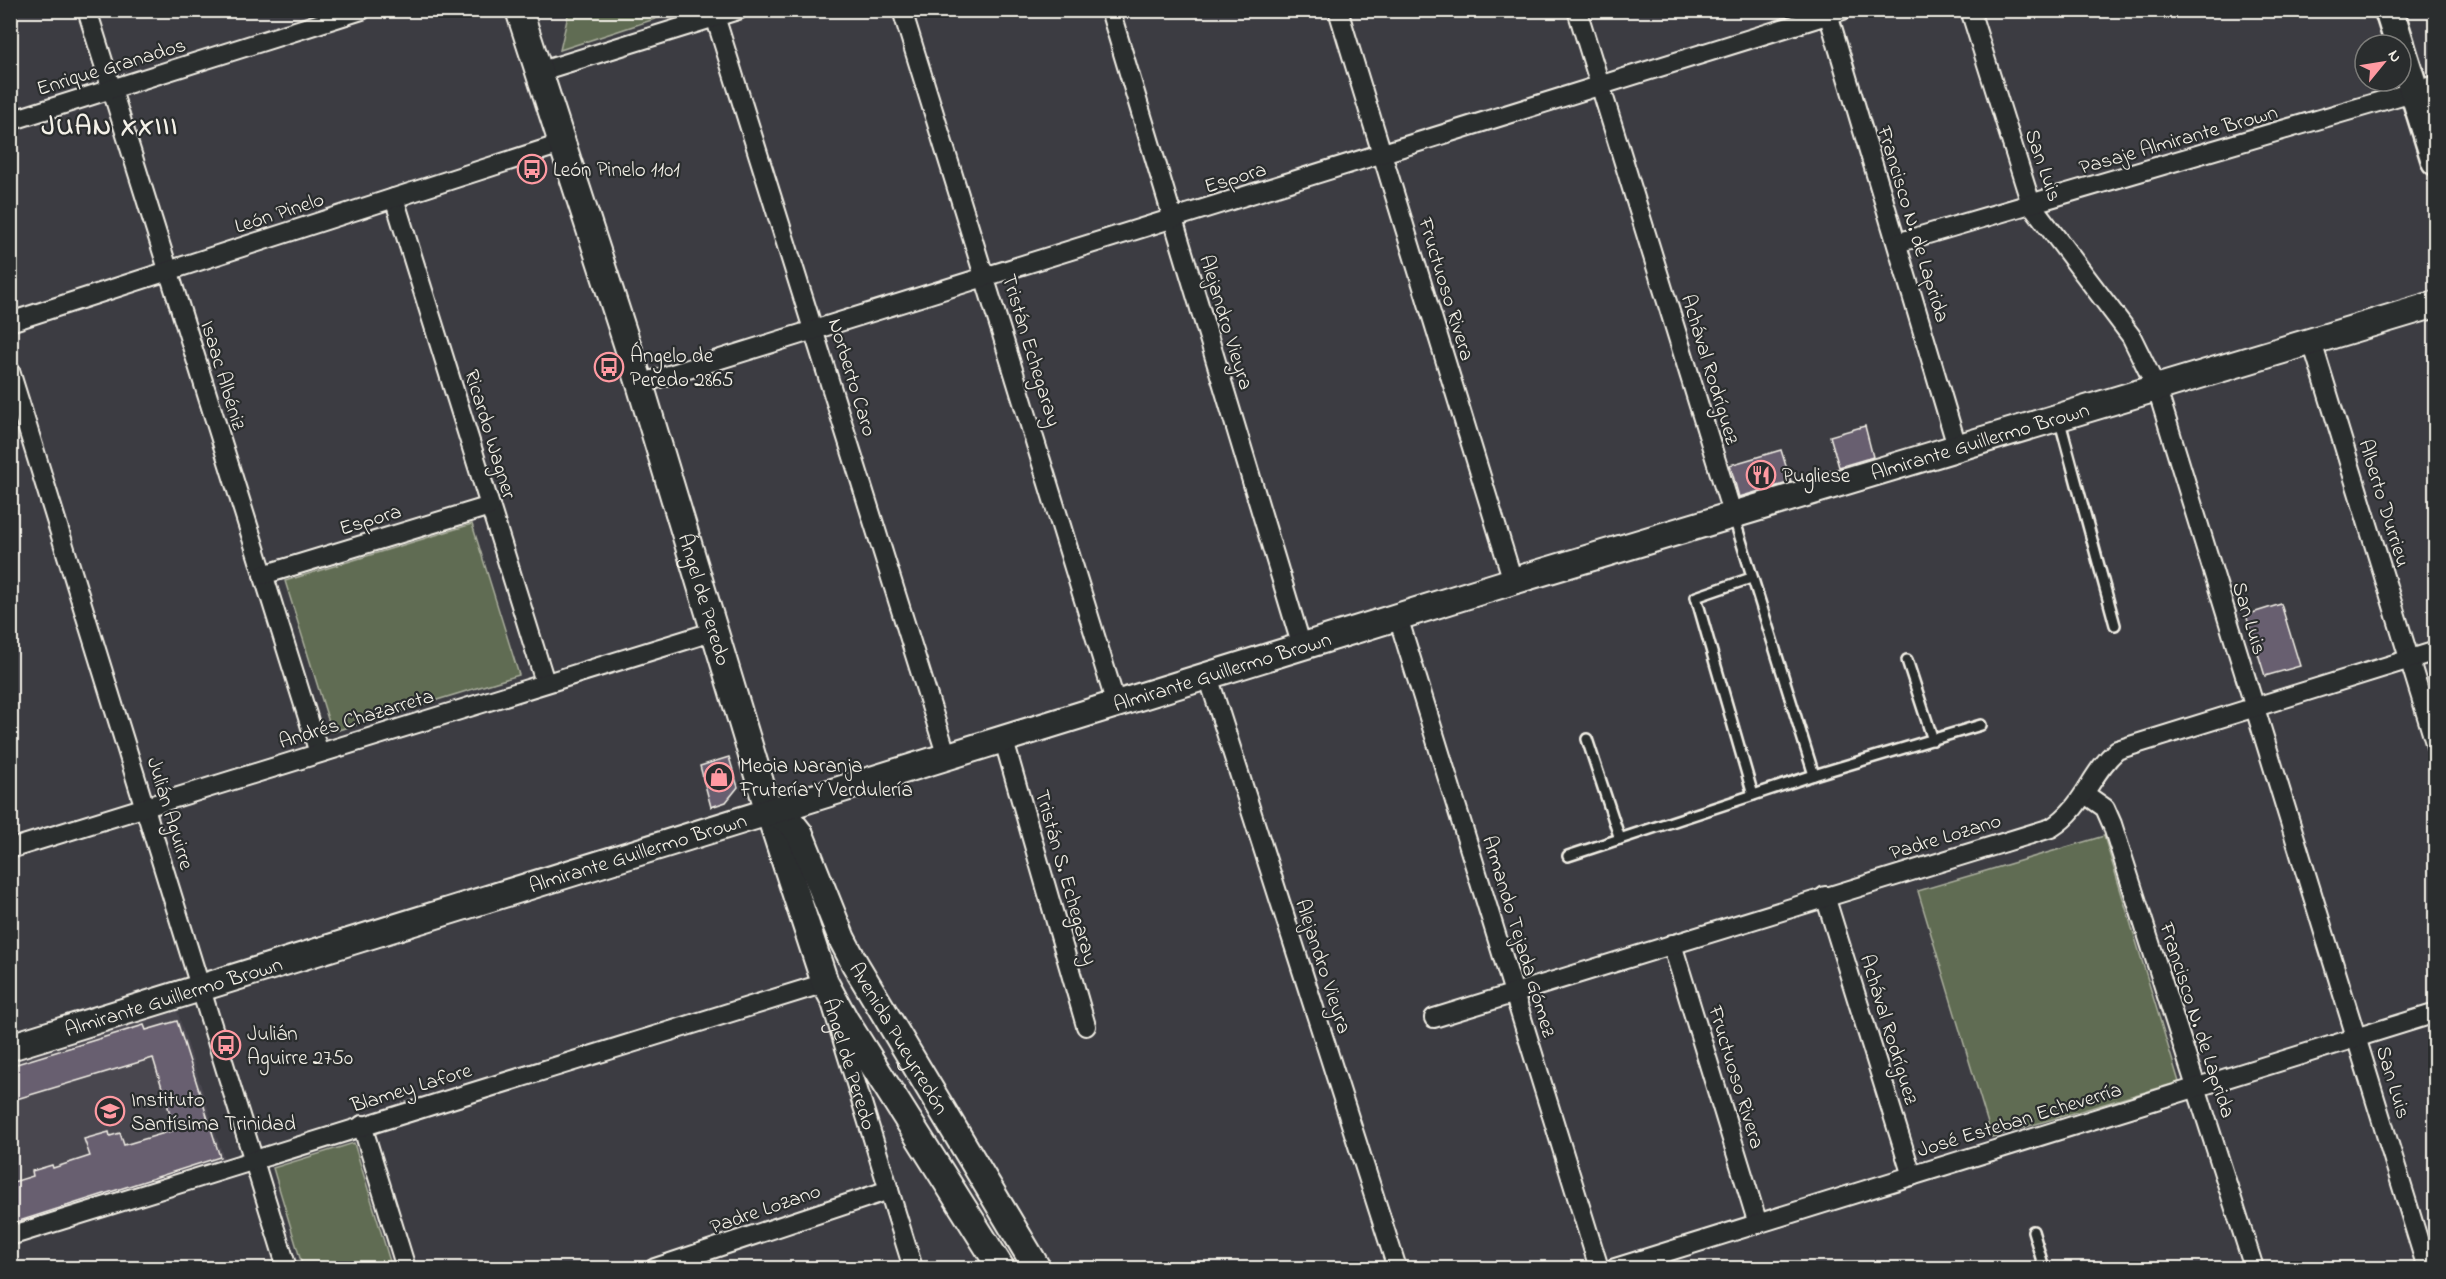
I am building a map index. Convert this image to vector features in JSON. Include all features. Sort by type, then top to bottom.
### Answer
[{"type":"main road","points":[[2389,10],[2396,33]]},
{"type":"main road","points":[[2413,68],[2425,88],[2436,161]]},
{"type":"street","name":"Isaac Albéniz","points":[[87,10],[318,753]]},
{"type":"street","name":"Enrique Granados","points":[[10,121],[111,90],[324,16],[362,10]]},
{"type":"street","name":"Ángel de Peredo","points":[[519,10],[640,384],[769,812],[825,982],[913,1269]]},
{"type":"street","points":[[538,72],[714,14],[738,10]]},
{"type":"street","name":"Tristán Echegaray","points":[[902,10],[987,278],[1116,704]]},
{"type":"street","name":"Alejandro Vieyra","points":[[1110,10],[1302,647]]},
{"type":"street","name":"Fructuoso Rivera","points":[[1338,10],[1513,581]]},
{"type":"street","name":"Achával Rodríguez","points":[[1577,10],[1733,516]]},
{"type":"street","name":"San Luis","points":[[1970,10],[2031,204],[2131,336],[2157,389],[2427,1269]]},
{"type":"street","name":"Espora","points":[[640,384],[1382,156],[1833,12]]},
{"type":"street","name":"Francisco N. de Laprida","points":[[1833,12],[1897,243],[1958,450]]},
{"type":"street","name":"Norberto Caro","points":[[714,14],[815,330],[947,757]]},
{"type":"street","name":"Pasaje Almirante Brown","points":[[1897,243],[2425,88]]},
{"type":"street","name":"León Pinelo","points":[[10,322],[561,144]]},
{"type":"street","name":"Ricardo Wagner","points":[[394,198],[545,682]]},
{"type":"street","name":"Almirante Guillermo Brown","points":[[10,1047],[1004,741],[1513,581],[1958,450],[2436,304]]},
{"type":"street","name":"Alberto Durrieu","points":[[2312,342],[2436,746]]},
{"type":"street","name":"Julián Aguirre","points":[[10,371],[287,1269]]},
{"type":"street","name":"Espora","points":[[263,575],[490,506]]},
{"type":"street","name":"Armando Tejada Gómez","points":[[1398,617],[1599,1269]]},
{"type":"street","name":"Andrés Chazarreta","points":[[10,849],[714,631]]},
{"type":"street","name":"Padre Lozano","points":[[1434,1018],[2051,828],[2068,817],[2105,761],[2117,750],[2436,651]]},
{"type":"street","name":"Alejandro Vieyra","points":[[1208,676],[1397,1269]]},
{"type":"street","name":"Tristán S. Echegaray","points":[[1004,741],[1086,1026]]},
{"type":"street","name":"Francisco N. de Laprida","points":[[2085,794],[2105,808],[2112,824],[2254,1269]]},
{"type":"street","name":"Avenida Pueyrredón","points":[[769,812],[789,820],[800,834],[842,939],[855,964],[1037,1269]]},
{"type":"street","name":"Achával Rodríguez","points":[[1825,896],[1912,1176]]},
{"type":"street","name":"Fructuoso Rivera","points":[[1672,944],[1758,1224]]},
{"type":"street","name":"Avenida Pueyrredón","points":[[825,982],[845,1020],[1001,1269]]},
{"type":"street","name":"Blamey Lafore","points":[[10,1236],[825,982]]},
{"type":"street","name":"José Esteban Echeverría","points":[[1615,1269],[2436,1012]]},
{"type":"street","points":[[362,1125],[406,1269]]},
{"type":"street","name":"Padre Lozano","points":[[655,1269],[889,1190]]},
{"type":"lane","points":[[2059,418],[2115,625]]},
{"type":"lane","name":"Achával Rodríguez","points":[[1733,516],[1750,578],[1814,775]]},
{"type":"lane","points":[[1750,578],[1696,597],[1753,795]]},
{"type":"lane","points":[[1907,660],[1933,740]]},
{"type":"lane","points":[[1568,856],[1814,775],[1982,725]]},
{"type":"lane","points":[[1587,740],[1620,839]]},
{"type":"lane","points":[[2033,1231],[2044,1269]]},
{"type":"shaded area","name":"Instituto Santísima Trinidad","points":[[177,1010],[224,1159],[11,1227],[11,1062]]},
{"type":"green space","points":[[569,10],[679,11],[560,50]]},
{"type":"green space","points":[[472,524],[519,675],[332,732],[285,581]]},
{"type":"green space","points":[[2104,836],[2179,1082],[1992,1137],[1918,891]]},
{"type":"green space","points":[[354,1143],[392,1268],[303,1268],[273,1168]]},
{"type":"building","points":[[1865,426],[1873,457],[1839,467],[1830,436]]},
{"type":"building","name":"Pugliese","points":[[1781,450],[1791,482],[1739,497],[1730,465]]},
{"type":"building","points":[[2281,604],[2300,666],[2265,676],[2246,615]]},
{"type":"building","name":"Meoia Naranja Frutería Y Verdulería","points":[[729,757],[738,787],[726,802],[711,807],[700,766]]},
{"type":"building","points":[[177,1021],[220,1157],[10,1224],[10,1183],[33,1176],[32,1171],[52,1165],[53,1168],[90,1156],[84,1139],[109,1132],[110,1136],[120,1133],[124,1145],[175,1130],[153,1058],[10,1101],[10,1066],[144,1025],[146,1030]]},
{"type":"place","name":"León Pinelo 1101","points":[[532,169]]},
{"type":"place","name":"Ángelo de Peredo 2865","points":[[609,367]]},
{"type":"place","name":"Pugliese","points":[[1761,475]]},
{"type":"place","name":"Meoia Naranja Frutería Y Verdulería","points":[[719,777]]},
{"type":"place","name":"Julián Aguirre 2750","points":[[226,1045]]},
{"type":"place","name":"Instituto Santísima Trinidad","points":[[110,1111]]},
{"type":"district","name":"JUAN XXIII","points":[[110,125]]}]
